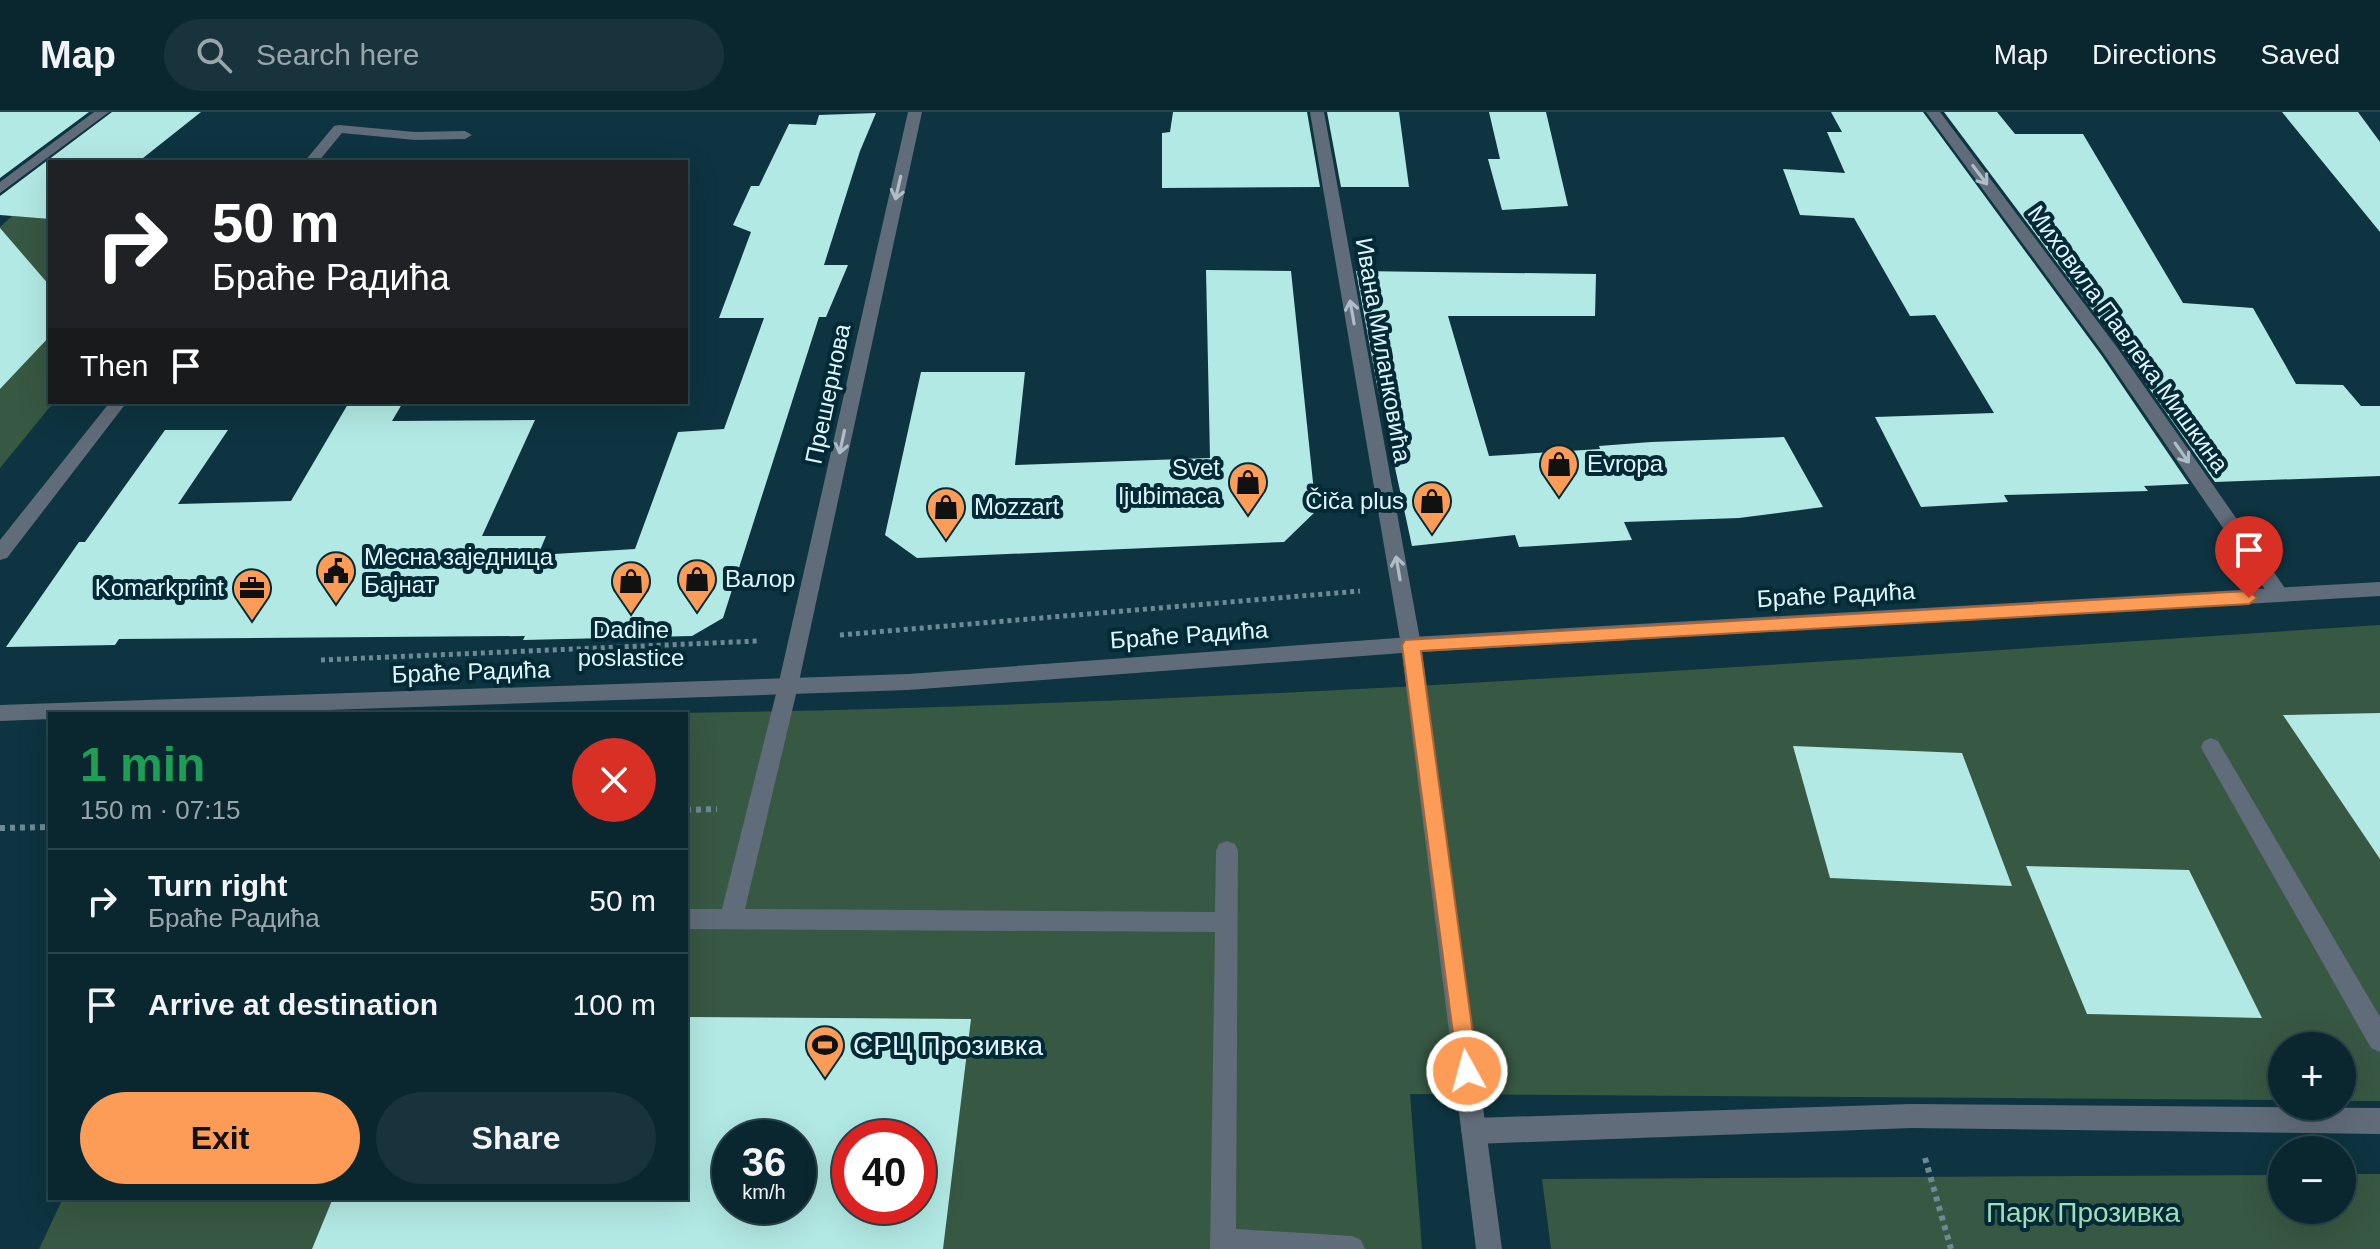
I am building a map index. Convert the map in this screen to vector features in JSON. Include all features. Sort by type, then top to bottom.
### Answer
[{"type":"street","points":[[0,189],[102,112]]},
{"type":"street","name":"Прешернова","points":[[731,920],[788,686],[915,112]]},
{"type":"street","name":"Ивана Миланковића","points":[[1317,112],[1411,645],[1489,1249]]},
{"type":"street","name":"Миховила Павлека Мишкина","points":[[1933,112],[2110,350],[2280,596]]},
{"type":"street","points":[[313,160],[339,129],[415,136],[465,135]]},
{"type":"street","points":[[0,553],[117,404]]},
{"type":"street","name":"Браће Радића","points":[[0,713],[908,682],[1411,645],[2380,589]]},
{"type":"street","points":[[2211,747],[2380,1040]]},
{"type":"street","points":[[1227,851],[1223,1246],[1352,1249]]},
{"type":"street","points":[[688,919],[1227,922]]},
{"type":"street","points":[[1474,1131],[1912,1116],[2380,1121]]},
{"type":"path","points":[[315,660],[798,639],[1401,587]]},
{"type":"path","points":[[0,828],[48,827]]},
{"type":"path","points":[[1912,1116],[1951,1249]]},
{"type":"green space","points":[[12,216],[48,219],[48,404],[52,404],[0,468],[0,227]]},
{"type":"green space","points":[[2380,625],[2380,1101],[2356,1101],[2356,1032],[2268,1032],[2268,1100],[1410,1094],[1422,1249],[39,1249],[62,1200],[688,1200],[688,712],[1041,703],[1488,682]]},
{"type":"green space","name":"Парк Прозивка","points":[[2356,1174],[2380,1174],[2380,1249],[1551,1249],[1542,1179],[2268,1175],[2268,1224],[2356,1224]]},
{"type":"building","points":[[0,112],[89,112],[0,178]]},
{"type":"building","points":[[112,112],[201,112],[141,160],[48,160]]},
{"type":"building","points":[[1173,112],[1307,112],[1320,187],[1162,188],[1162,133],[1170,132]]},
{"type":"building","points":[[1327,112],[1399,112],[1409,187],[1341,187]]},
{"type":"building","points":[[1489,112],[1546,112],[1568,206],[1502,210],[1488,159],[1500,159]]},
{"type":"building","points":[[1831,112],[1923,112],[2102,356],[2189,484],[2144,486],[2148,491],[2004,495],[2008,502],[1921,507],[1875,417],[1994,413],[1935,315],[1910,316],[1854,218],[1800,215],[1783,169],[1845,173],[1827,132],[1842,132]]},
{"type":"building","points":[[1944,112],[1997,112],[2015,134],[2083,134],[2183,303],[2253,308],[2296,384],[2343,385],[2361,406],[2380,406],[2380,476],[2215,482],[2118,344]]},
{"type":"building","points":[[2282,112],[2358,112],[2380,142],[2380,232]]},
{"type":"building","points":[[876,113],[860,151],[824,265],[848,265],[826,317],[819,317],[723,618],[692,636],[523,640],[525,636],[119,639],[115,645],[6,647],[79,542],[85,542],[165,430],[228,430],[178,504],[291,501],[348,404],[402,404],[392,421],[535,420],[482,536],[546,536],[538,555],[635,549],[678,432],[724,429],[764,318],[719,318],[751,232],[733,225],[751,186],[759,186],[789,124],[816,125],[819,115]]},
{"type":"building","points":[[48,160],[48,219],[0,215],[0,196]]},
{"type":"building","points":[[0,228],[48,284],[48,338],[0,389]]},
{"type":"building","points":[[1206,270],[1291,271],[1316,511],[1284,542],[917,558],[885,535],[921,372],[1025,372],[1015,465],[1210,458]]},
{"type":"building","points":[[1356,271],[1596,274],[1595,316],[1448,316],[1489,456],[1600,449],[1599,446],[1651,442],[1784,437],[1823,507],[1739,518],[1624,522],[1632,540],[1519,547],[1515,535],[1412,546]]},
{"type":"building","points":[[2380,713],[2380,859],[2283,715]]},
{"type":"building","points":[[1793,746],[1962,753],[2012,886],[1830,878]]},
{"type":"building","points":[[2026,866],[2189,870],[2262,1018],[2087,1014]]},
{"type":"building","name":"СРЦ Прозивка","points":[[688,1017],[971,1019],[943,1249],[312,1249],[332,1200],[688,1200]]},
{"type":"place","name":"Evropa","points":[[1559,498]]},
{"type":"place","name":"Svet ljubimaca","points":[[1248,516]]},
{"type":"place","name":"Čiča plus","points":[[1432,535]]},
{"type":"place","name":"Mozzart","points":[[946,541]]},
{"type":"place","name":"Месна заједница Бајнат","points":[[336,605]]},
{"type":"place","name":"Валор","points":[[697,613]]},
{"type":"place","name":"Dadine poslastice","points":[[631,615]]},
{"type":"place","name":"Komarkprint","points":[[252,622]]},
{"type":"place","name":"СРЦ Прозивка","points":[[825,1079]]},
{"type":"route","points":[[1467,1071],[1411,645],[2249,598]]}]
